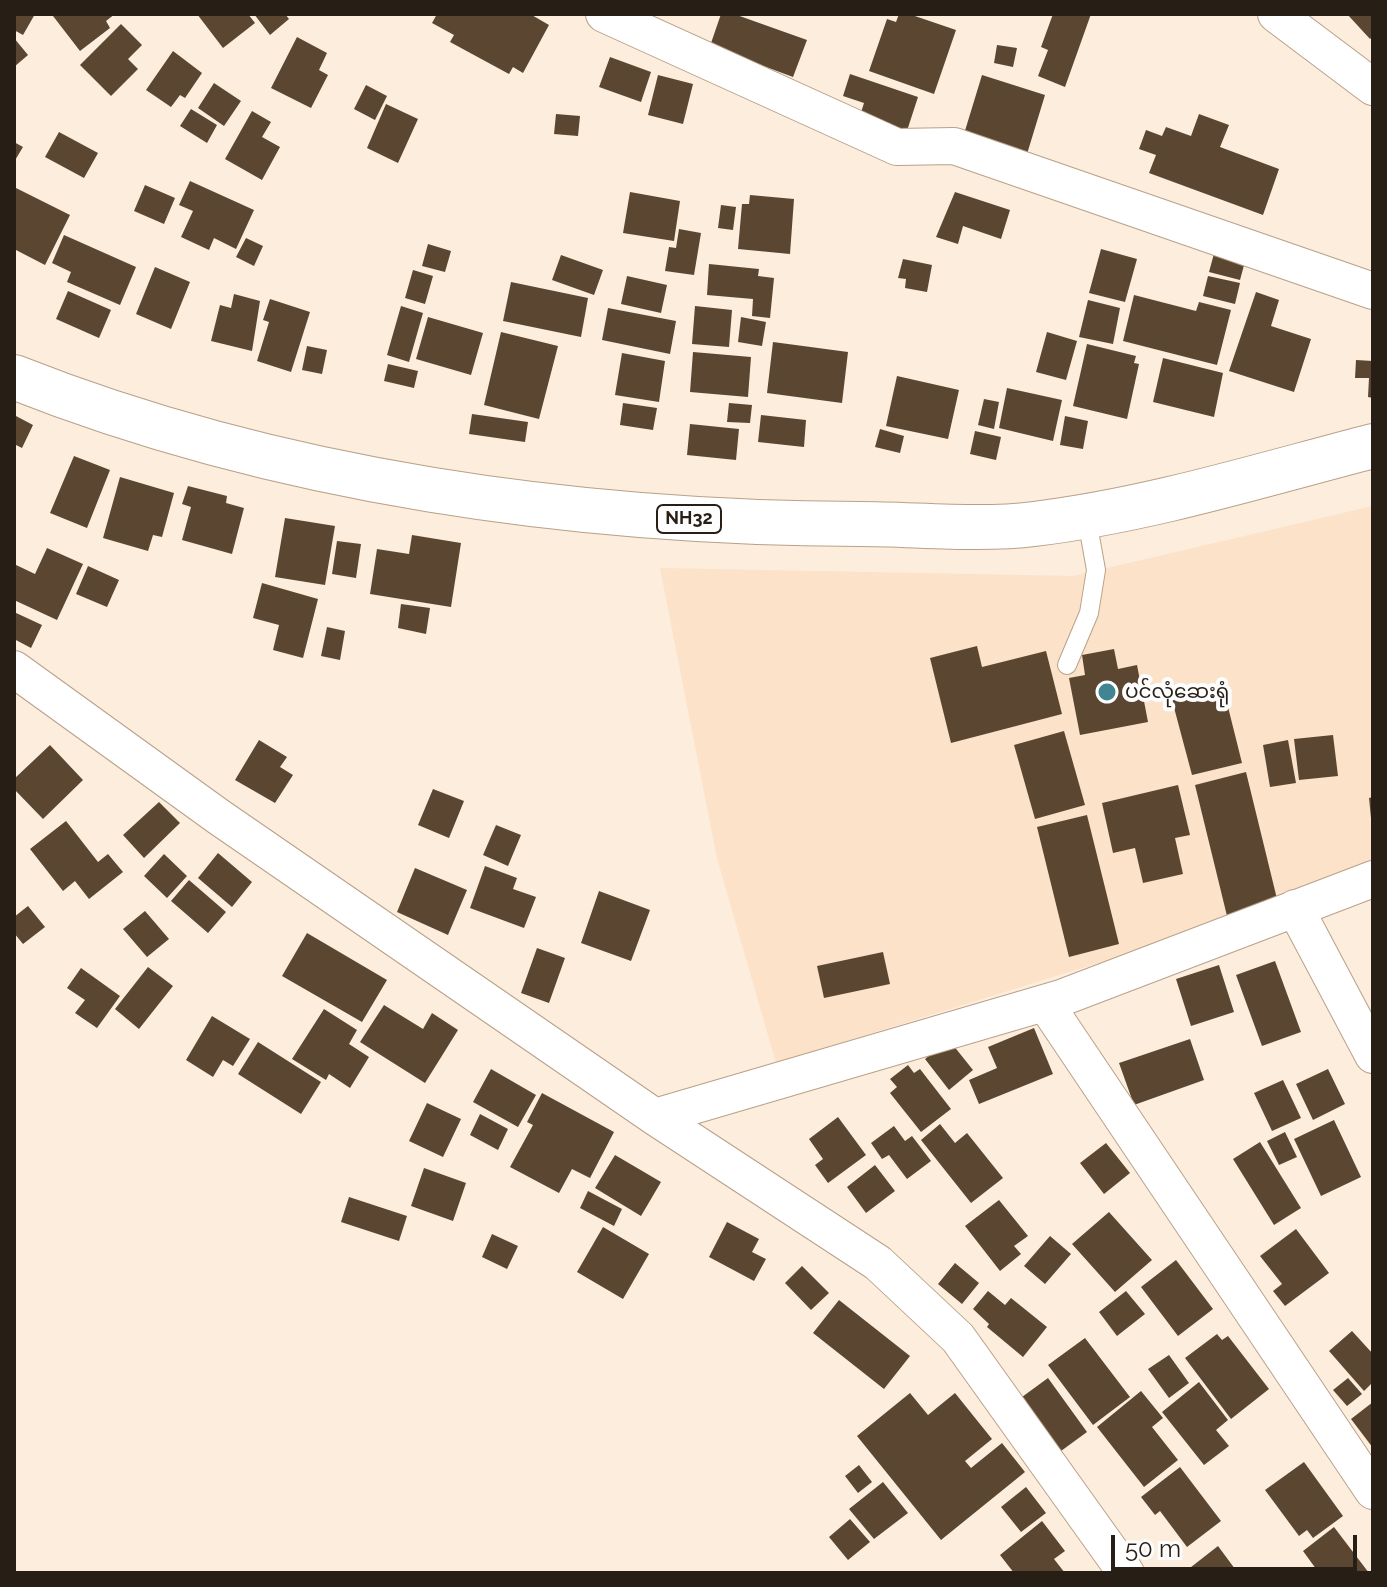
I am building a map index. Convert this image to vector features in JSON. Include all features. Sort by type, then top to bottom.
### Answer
[{"type":"highway","name":"NH32","points":[[14,377],[82,404],[254,456],[560,510],[749,524],[1032,525],[1179,496],[1373,446]]},
{"type":"street","points":[[604,14],[897,147],[954,146],[1373,291]]},
{"type":"street","points":[[1276,14],[1373,87]]},
{"type":"street","points":[[14,669],[219,817],[655,1117],[878,1263],[958,1338],[1126,1573]]},
{"type":"street","points":[[655,1117],[1045,1003],[1373,879]]},
{"type":"street","points":[[1295,908],[1373,1055]]},
{"type":"street","points":[[1045,1003],[1373,1491]]},
{"type":"lane","points":[[1067,665],[1089,613],[1096,570],[1086,514]]},
{"type":"shaded area","points":[[1373,506],[1373,866],[1166,942],[776,1063],[717,858],[660,568],[1073,576]]},
{"type":"building","points":[[14,14],[35,14],[23,35],[14,30]]},
{"type":"building","points":[[115,14],[106,21],[110,28],[80,51],[53,16]]},
{"type":"building","points":[[197,14],[248,14],[255,23],[223,48]]},
{"type":"building","points":[[254,14],[285,14],[289,19],[270,35]]},
{"type":"building","points":[[437,14],[530,14],[549,25],[523,73],[513,67],[509,74],[450,42],[454,35],[432,23]]},
{"type":"building","points":[[721,14],[734,14],[807,40],[793,77],[710,46]]},
{"type":"building","points":[[899,14],[909,14],[956,30],[934,94],[869,71],[887,19],[896,22]]},
{"type":"building","points":[[1053,14],[1091,14],[1065,87],[1038,76],[1048,50],[1041,47]]},
{"type":"building","points":[[1347,14],[1373,14],[1373,36],[1370,39]]},
{"type":"building","points":[[121,24],[142,45],[128,59],[138,69],[111,96],[80,65]]},
{"type":"building","points":[[297,37],[327,53],[319,70],[328,75],[311,108],[271,88]]},
{"type":"building","points":[[14,38],[28,55],[14,67]]},
{"type":"building","points":[[997,45],[1017,48],[1013,67],[994,63]]},
{"type":"building","points":[[173,51],[202,73],[185,98],[180,95],[171,107],[146,90]]},
{"type":"building","points":[[610,57],[651,72],[641,102],[599,87]]},
{"type":"building","points":[[850,74],[918,97],[904,140],[857,125],[864,103],[843,96]]},
{"type":"building","points":[[658,75],[693,84],[683,124],[648,115]]},
{"type":"building","points":[[982,75],[1045,95],[1027,154],[964,134]]},
{"type":"building","points":[[214,83],[241,101],[224,126],[198,108]]},
{"type":"building","points":[[366,85],[387,96],[375,120],[354,109]]},
{"type":"building","points":[[386,104],[418,119],[398,163],[367,148]]},
{"type":"building","points":[[191,109],[217,125],[207,143],[180,126]]},
{"type":"building","points":[[252,111],[271,122],[262,137],[280,147],[262,180],[225,159]]},
{"type":"building","points":[[556,114],[580,116],[578,136],[554,134]]},
{"type":"building","points":[[1199,114],[1229,125],[1220,147],[1279,169],[1263,215],[1149,173],[1156,155],[1139,149],[1146,130],[1162,136],[1166,127],[1191,136]]},
{"type":"building","points":[[59,132],[98,153],[84,178],[45,157]]},
{"type":"building","points":[[14,142],[23,147],[14,162]]},
{"type":"building","points":[[190,181],[254,210],[236,249],[214,238],[209,250],[181,237],[193,211],[179,205]]},
{"type":"building","points":[[145,185],[175,198],[164,224],[134,211]]},
{"type":"building","points":[[14,187],[70,215],[45,265],[14,249]]},
{"type":"building","points":[[630,192],[680,201],[674,241],[623,233]]},
{"type":"building","points":[[955,192],[1010,210],[1001,239],[963,226],[958,244],[936,237]]},
{"type":"building","points":[[750,195],[794,199],[790,254],[738,249],[742,204],[749,204]]},
{"type":"building","points":[[721,205],[736,207],[733,230],[718,228]]},
{"type":"building","points":[[679,229],[701,233],[694,275],[665,271],[669,247],[676,248]]},
{"type":"building","points":[[64,235],[136,267],[120,305],[67,282],[71,272],[52,263]]},
{"type":"building","points":[[246,238],[263,246],[254,266],[236,257]]},
{"type":"building","points":[[428,244],[451,251],[445,272],[422,266]]},
{"type":"building","points":[[1101,249],[1137,259],[1125,302],[1089,293]]},
{"type":"building","points":[[1215,250],[1246,258],[1240,280],[1209,272]]},
{"type":"building","points":[[561,255],[603,270],[594,295],[552,280]]},
{"type":"building","points":[[903,259],[932,265],[927,292],[905,288],[906,279],[898,278]]},
{"type":"building","points":[[709,264],[759,269],[758,276],[774,278],[770,318],[752,316],[753,299],[707,295]]},
{"type":"building","points":[[155,267],[190,282],[171,329],[136,314]]},
{"type":"building","points":[[413,270],[433,276],[425,304],[405,298]]},
{"type":"building","points":[[627,276],[667,285],[661,313],[621,304]]},
{"type":"building","points":[[1208,276],[1240,283],[1235,304],[1203,296]]},
{"type":"building","points":[[511,282],[588,298],[581,337],[503,321]]},
{"type":"building","points":[[68,291],[111,310],[99,338],[56,319]]},
{"type":"building","points":[[1256,292],[1279,300],[1271,326],[1311,339],[1294,392],[1229,371]]},
{"type":"building","points":[[234,294],[260,301],[252,351],[211,341],[220,305],[231,308]]},
{"type":"building","points":[[1134,295],[1196,311],[1199,302],[1231,310],[1217,365],[1123,341]]},
{"type":"building","points":[[270,299],[310,312],[291,372],[257,361],[269,322],[263,320]]},
{"type":"building","points":[[1088,300],[1120,308],[1113,344],[1079,337]]},
{"type":"building","points":[[401,306],[423,313],[409,362],[387,355]]},
{"type":"building","points":[[695,306],[732,310],[729,347],[692,344]]},
{"type":"building","points":[[608,308],[676,321],[670,354],[602,340]]},
{"type":"building","points":[[428,317],[483,333],[471,375],[416,359]]},
{"type":"building","points":[[741,317],[766,322],[762,346],[738,342]]},
{"type":"building","points":[[501,332],[558,346],[539,419],[484,405]]},
{"type":"building","points":[[1047,332],[1077,341],[1066,380],[1036,372]]},
{"type":"building","points":[[773,342],[848,352],[842,403],[767,393]]},
{"type":"building","points":[[1087,344],[1136,356],[1134,363],[1139,364],[1127,419],[1073,406]]},
{"type":"building","points":[[307,346],[327,350],[322,374],[302,370]]},
{"type":"building","points":[[693,352],[751,357],[748,397],[690,392]]},
{"type":"building","points":[[622,353],[665,361],[659,402],[615,395]]},
{"type":"building","points":[[1163,358],[1223,373],[1214,417],[1153,402]]},
{"type":"building","points":[[1356,360],[1373,361],[1373,398],[1368,397],[1369,378],[1355,378]]},
{"type":"building","points":[[388,364],[418,371],[414,388],[384,381]]},
{"type":"building","points":[[897,376],[959,390],[948,439],[886,426]]},
{"type":"building","points":[[1007,388],[1062,400],[1053,441],[999,428]]},
{"type":"building","points":[[984,399],[999,402],[994,429],[978,425]]},
{"type":"building","points":[[623,403],[657,408],[653,430],[620,425]]},
{"type":"building","points":[[729,403],[752,405],[750,423],[727,422]]},
{"type":"building","points":[[472,414],[528,422],[525,442],[469,434]]},
{"type":"building","points":[[761,415],[806,420],[804,447],[758,442]]},
{"type":"building","points":[[16,416],[33,425],[22,448],[14,444]]},
{"type":"building","points":[[1065,416],[1088,421],[1083,449],[1060,445]]},
{"type":"building","points":[[690,424],[739,429],[736,460],[687,455]]},
{"type":"building","points":[[880,429],[904,436],[900,453],[875,447]]},
{"type":"building","points":[[975,431],[1001,437],[996,460],[970,454]]},
{"type":"building","points":[[74,456],[110,470],[87,528],[50,513]]},
{"type":"building","points":[[120,477],[174,493],[162,537],[153,535],[148,551],[103,538]]},
{"type":"building","points":[[188,486],[227,496],[226,503],[244,508],[232,554],[182,540],[191,507],[182,504]]},
{"type":"building","points":[[285,518],[335,526],[325,585],[275,577]]},
{"type":"building","points":[[412,535],[461,543],[451,607],[370,594],[377,549],[409,554]]},
{"type":"building","points":[[337,541],[361,544],[356,578],[332,574]]},
{"type":"building","points":[[47,548],[83,564],[57,620],[14,600],[14,564],[35,574]]},
{"type":"building","points":[[88,566],[119,580],[107,607],[76,594]]},
{"type":"building","points":[[262,583],[318,599],[303,658],[273,650],[279,625],[253,618]]},
{"type":"building","points":[[401,604],[430,608],[426,634],[398,628]]},
{"type":"building","points":[[14,612],[42,625],[31,648],[14,639]]},
{"type":"building","points":[[327,627],[345,631],[340,660],[321,656]]},
{"type":"building","points":[[977,646],[982,667],[1046,651],[1062,714],[951,743],[930,658]]},
{"type":"building","points":[[1114,649],[1118,669],[1137,665],[1148,722],[1080,735],[1069,678],[1085,675],[1082,655]]},
{"type":"building","points":[[1223,687],[1242,763],[1192,775],[1172,700]]},
{"type":"building","points":[[1064,731],[1085,805],[1035,819],[1014,745]]},
{"type":"building","points":[[1333,735],[1338,776],[1299,780],[1294,739]]},
{"type":"building","points":[[259,740],[287,757],[280,767],[293,775],[275,803],[235,780]]},
{"type":"building","points":[[1288,740],[1296,783],[1270,787],[1263,745]]},
{"type":"building","points":[[50,745],[83,780],[43,819],[14,789],[14,779]]},
{"type":"building","points":[[1246,772],[1278,903],[1227,916],[1195,785]]},
{"type":"building","points":[[1178,785],[1190,835],[1175,838],[1183,874],[1143,883],[1135,848],[1113,853],[1102,803]]},
{"type":"building","points":[[433,789],[464,801],[449,838],[418,825]]},
{"type":"building","points":[[1373,797],[1373,818],[1371,818],[1369,798]]},
{"type":"building","points":[[159,802],[180,823],[144,858],[123,835]]},
{"type":"building","points":[[1087,815],[1119,944],[1069,957],[1037,827]]},
{"type":"building","points":[[66,821],[98,862],[108,854],[123,872],[89,899],[75,881],[63,891],[30,849]]},
{"type":"building","points":[[496,825],[521,835],[508,866],[483,855]]},
{"type":"building","points":[[218,853],[252,882],[232,907],[198,878]]},
{"type":"building","points":[[164,854],[187,876],[167,898],[144,876]]},
{"type":"building","points":[[485,866],[517,878],[513,889],[536,897],[524,928],[470,908]]},
{"type":"building","points":[[415,868],[467,890],[448,935],[397,912]]},
{"type":"building","points":[[189,880],[226,912],[208,933],[171,901]]},
{"type":"building","points":[[599,891],[650,910],[631,961],[581,943]]},
{"type":"building","points":[[28,906],[45,927],[23,944],[14,933],[14,917]]},
{"type":"building","points":[[145,911],[169,939],[147,957],[123,929]]},
{"type":"building","points":[[307,933],[387,980],[362,1022],[282,976]]},
{"type":"building","points":[[537,948],[565,958],[549,1003],[521,993]]},
{"type":"building","points":[[883,952],[890,984],[824,998],[817,966]]},
{"type":"building","points":[[1275,961],[1301,1032],[1262,1046],[1236,975]]},
{"type":"building","points":[[1219,965],[1234,1012],[1191,1026],[1176,979]]},
{"type":"building","points":[[148,967],[173,986],[139,1029],[115,1009]]},
{"type":"building","points":[[81,968],[120,996],[97,1028],[75,1013],[85,1000],[67,988]]},
{"type":"building","points":[[384,1005],[423,1029],[432,1013],[458,1030],[425,1083],[360,1042]]},
{"type":"building","points":[[324,1009],[357,1030],[349,1044],[369,1057],[350,1088],[329,1074],[326,1080],[292,1059]]},
{"type":"building","points":[[212,1016],[250,1039],[233,1066],[223,1060],[213,1077],[186,1060]]},
{"type":"building","points":[[1034,1028],[1053,1074],[979,1104],[969,1080],[997,1068],[988,1047]]},
{"type":"building","points":[[1190,1039],[1204,1080],[1134,1105],[1119,1063]]},
{"type":"building","points":[[949,1040],[973,1070],[949,1090],[925,1059]]},
{"type":"building","points":[[258,1042],[321,1082],[301,1114],[238,1074]]},
{"type":"building","points":[[908,1065],[914,1073],[920,1069],[951,1109],[921,1132],[890,1093],[897,1087],[890,1079]]},
{"type":"building","points":[[491,1069],[536,1095],[518,1127],[473,1102]]},
{"type":"building","points":[[1328,1069],[1345,1104],[1313,1120],[1296,1084]]},
{"type":"building","points":[[1283,1080],[1301,1118],[1272,1131],[1254,1093]]},
{"type":"building","points":[[542,1093],[614,1132],[590,1178],[572,1169],[559,1193],[510,1167],[533,1125],[527,1122]]},
{"type":"building","points":[[427,1103],[461,1119],[443,1157],[409,1141]]},
{"type":"building","points":[[480,1114],[508,1129],[498,1150],[470,1135]]},
{"type":"building","points":[[838,1117],[866,1155],[828,1183],[815,1165],[823,1159],[809,1139]]},
{"type":"building","points":[[1334,1120],[1361,1177],[1321,1196],[1294,1139]]},
{"type":"building","points":[[940,1124],[955,1143],[967,1133],[1003,1178],[971,1203],[921,1140]]},
{"type":"building","points":[[894,1126],[905,1141],[912,1136],[931,1161],[907,1179],[889,1155],[882,1159],[871,1143]]},
{"type":"building","points":[[1285,1132],[1297,1157],[1279,1165],[1267,1141]]},
{"type":"building","points":[[1260,1142],[1301,1208],[1274,1225],[1233,1159]]},
{"type":"building","points":[[1106,1143],[1130,1173],[1104,1194],[1080,1163]]},
{"type":"building","points":[[615,1155],[661,1182],[641,1216],[595,1188]]},
{"type":"building","points":[[875,1165],[895,1191],[866,1213],[847,1187]]},
{"type":"building","points":[[424,1168],[466,1183],[453,1221],[411,1206]]},
{"type":"building","points":[[588,1191],[622,1209],[614,1226],[580,1208]]},
{"type":"building","points":[[349,1197],[407,1216],[399,1241],[341,1222]]},
{"type":"building","points":[[999,1200],[1028,1236],[1014,1246],[1021,1254],[1000,1271],[965,1226]]},
{"type":"building","points":[[1109,1212],[1152,1260],[1115,1292],[1072,1244]]},
{"type":"building","points":[[727,1222],[759,1239],[752,1252],[766,1259],[754,1281],[709,1257]]},
{"type":"building","points":[[603,1227],[649,1254],[623,1299],[577,1272]]},
{"type":"building","points":[[1296,1229],[1329,1273],[1285,1306],[1273,1291],[1282,1284],[1260,1256]]},
{"type":"building","points":[[492,1234],[518,1246],[507,1269],[482,1257]]},
{"type":"building","points":[[1050,1236],[1071,1254],[1045,1284],[1024,1266]]},
{"type":"building","points":[[1176,1260],[1213,1309],[1178,1336],[1141,1287]]},
{"type":"building","points":[[955,1263],[979,1283],[962,1304],[938,1284]]},
{"type":"building","points":[[802,1266],[829,1293],[811,1310],[785,1283]]},
{"type":"building","points":[[988,1291],[1005,1305],[1011,1298],[1047,1327],[1023,1357],[987,1327],[989,1324],[973,1309]]},
{"type":"building","points":[[1126,1291],[1145,1314],[1117,1336],[1099,1312]]},
{"type":"building","points":[[839,1300],[910,1356],[884,1389],[813,1333]]},
{"type":"building","points":[[1352,1331],[1373,1354],[1373,1382],[1364,1391],[1329,1351]]},
{"type":"building","points":[[1217,1334],[1222,1340],[1228,1336],[1269,1389],[1231,1419],[1185,1358]]},
{"type":"building","points":[[1085,1338],[1130,1397],[1093,1425],[1048,1365]]},
{"type":"building","points":[[1169,1355],[1189,1383],[1169,1398],[1148,1369]]},
{"type":"building","points":[[1048,1378],[1087,1432],[1061,1451],[1022,1397]]},
{"type":"building","points":[[1348,1378],[1362,1394],[1347,1406],[1333,1390]]},
{"type":"building","points":[[1199,1382],[1228,1420],[1216,1430],[1229,1446],[1204,1465],[1162,1412]]},
{"type":"building","points":[[1141,1391],[1163,1418],[1152,1427],[1178,1460],[1144,1487],[1097,1427]]},
{"type":"building","points":[[910,1393],[928,1415],[955,1393],[992,1439],[965,1461],[971,1468],[1002,1443],[1025,1472],[941,1540],[857,1436]]},
{"type":"building","points":[[1373,1402],[1373,1448],[1351,1419]]},
{"type":"building","points":[[1304,1462],[1343,1516],[1313,1538],[1307,1530],[1299,1536],[1265,1490]]},
{"type":"building","points":[[859,1465],[872,1482],[858,1493],[845,1476]]},
{"type":"building","points":[[1180,1467],[1221,1521],[1187,1547],[1160,1511],[1155,1515],[1141,1497]]},
{"type":"building","points":[[883,1482],[908,1513],[874,1539],[849,1509]]},
{"type":"building","points":[[1026,1487],[1046,1513],[1021,1532],[1001,1507]]},
{"type":"building","points":[[850,1519],[870,1542],[848,1560],[829,1537]]},
{"type":"building","points":[[1042,1521],[1065,1551],[1054,1559],[1065,1573],[1014,1573],[1000,1555]]},
{"type":"building","points":[[1334,1527],[1369,1573],[1319,1573],[1303,1551]]},
{"type":"building","points":[[1218,1546],[1238,1573],[1186,1571]]},
{"type":"place","name":"ပင်လုံဆေးရုံ","points":[[1107,692]]}]
